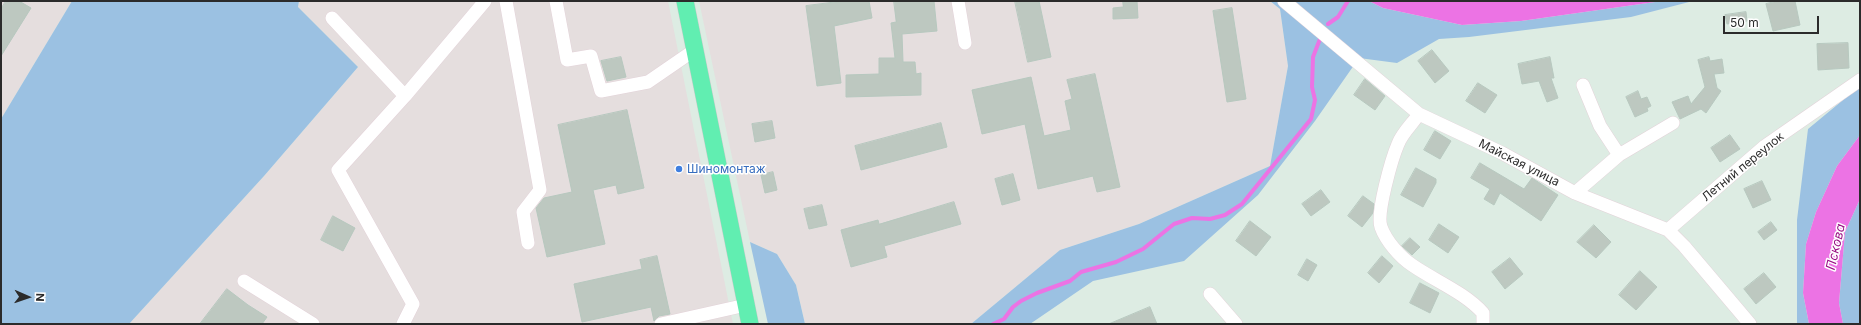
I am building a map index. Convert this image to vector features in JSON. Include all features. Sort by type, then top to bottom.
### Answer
[{"type":"main road","points":[[686,1],[750,324]]},
{"type":"street","points":[[403,324],[413,304],[338,170],[405,96],[485,1]]},
{"type":"street","points":[[506,1],[540,190],[523,212],[528,243]]},
{"type":"street","points":[[556,1],[567,60],[591,56],[601,91],[648,82],[696,49]]},
{"type":"street","points":[[958,1],[965,43]]},
{"type":"street","name":"Майская улица","points":[[1284,1],[1420,114],[1502,154],[1575,193],[1668,230],[1684,246],[1750,324]]},
{"type":"street","points":[[332,18],[405,96]]},
{"type":"street","name":"Летний переулок","points":[[1668,230],[1765,146],[1860,80]]},
{"type":"street","points":[[1583,86],[1600,126],[1619,155]]},
{"type":"street","points":[[1420,114],[1398,142],[1382,201],[1380,226],[1390,243],[1410,264],[1474,303],[1482,313],[1483,324]]},
{"type":"street","points":[[1575,193],[1619,155],[1673,123]]},
{"type":"street","points":[[244,281],[313,324]]},
{"type":"street","points":[[1210,294],[1236,324]]},
{"type":"street","points":[[661,324],[746,305]]},
{"type":"shaded area","points":[[1,1],[72,1],[1,119]]},
{"type":"shaded area","points":[[72,1],[299,1],[298,7],[358,67],[264,176],[129,324],[1,324],[1,119]]},
{"type":"shaded area","points":[[299,1],[668,1],[733,324],[129,324],[264,176],[358,67],[298,7]]},
{"type":"shaded area","points":[[699,1],[1270,1],[1280,9],[1288,66],[1270,166],[1139,224],[1060,250],[971,324],[805,324],[796,285],[777,254],[750,242]]},
{"type":"shaded area","points":[[1270,1],[1369,1],[1383,8],[1462,25],[1521,21],[1662,1],[1693,1],[1631,17],[1469,37],[1439,39],[1397,63],[1359,58],[1315,121],[1258,195],[1184,261],[1093,281],[1030,324],[971,324],[1060,250],[1139,224],[1270,166],[1288,66],[1280,9]]},
{"type":"shaded area","points":[[1860,86],[1860,135],[1837,166],[1816,212],[1806,244],[1803,293],[1809,324],[1797,324],[1797,220],[1808,129]]},
{"type":"shaded area","points":[[1860,199],[1860,324],[1843,324],[1839,303],[1845,232]]},
{"type":"shaded area","points":[[750,242],[777,254],[796,285],[805,324],[768,324]]},
{"type":"water","points":[[1369,1],[1662,1],[1521,21],[1462,25],[1383,8]]},
{"type":"water","name":"Пскова","points":[[1860,135],[1860,199],[1845,232],[1839,303],[1843,324],[1809,324],[1803,293],[1806,244],[1816,212],[1837,166]]},
{"type":"building","points":[[6,1],[19,1],[31,8],[1,56],[1,9]]},
{"type":"building","points":[[843,1],[869,1],[872,18],[834,26],[841,83],[817,86],[806,6]]},
{"type":"building","points":[[894,1],[934,1],[937,31],[902,34],[903,62],[915,62],[916,74],[921,73],[921,95],[846,97],[846,75],[879,74],[879,58],[895,58],[891,23],[896,22]]},
{"type":"building","points":[[1015,1],[1039,1],[1051,57],[1028,62]]},
{"type":"building","points":[[1123,1],[1137,1],[1138,18],[1113,19],[1113,8],[1123,7]]},
{"type":"building","points":[[1778,1],[1795,1],[1800,25],[1773,31],[1766,4]]},
{"type":"building","points":[[1232,8],[1246,99],[1227,102],[1213,11]]},
{"type":"building","points":[[1746,12],[1747,21],[1727,24],[1725,15]]},
{"type":"building","points":[[1848,43],[1849,68],[1818,70],[1817,44]]},
{"type":"building","points":[[1432,50],[1449,71],[1435,83],[1418,61]]},
{"type":"building","points":[[621,57],[626,77],[607,81],[601,61]]},
{"type":"building","points":[[1550,57],[1554,78],[1551,78],[1558,98],[1547,102],[1539,81],[1522,84],[1518,64]]},
{"type":"building","points":[[1709,57],[1710,61],[1722,59],[1724,73],[1714,74],[1717,88],[1721,91],[1706,113],[1701,109],[1680,119],[1672,102],[1688,96],[1691,104],[1705,87],[1698,60]]},
{"type":"building","points":[[1095,74],[1120,187],[1097,192],[1093,176],[1038,189],[1025,124],[982,134],[972,90],[1031,77],[1044,136],[1071,130],[1065,101],[1072,99],[1067,80]]},
{"type":"building","points":[[1365,79],[1385,96],[1375,110],[1354,95]]},
{"type":"building","points":[[1478,83],[1497,95],[1485,113],[1466,101]]},
{"type":"building","points":[[1638,91],[1641,99],[1647,97],[1651,106],[1647,108],[1648,111],[1635,117],[1626,97]]},
{"type":"building","points":[[627,110],[644,188],[618,194],[616,185],[593,190],[605,244],[547,257],[536,208],[544,198],[572,192],[558,125]]},
{"type":"building","points":[[772,121],[775,138],[755,142],[752,124]]},
{"type":"building","points":[[941,123],[947,147],[861,170],[855,146]]},
{"type":"building","points":[[1435,131],[1451,141],[1440,159],[1424,150]]},
{"type":"building","points":[[1730,135],[1740,149],[1720,162],[1711,148]]},
{"type":"building","points":[[1480,163],[1524,189],[1532,178],[1558,195],[1541,221],[1500,193],[1494,205],[1484,199],[1490,189],[1471,178]]},
{"type":"building","points":[[1416,168],[1436,179],[1436,183],[1423,207],[1401,195]]},
{"type":"building","points":[[773,172],[777,190],[765,193],[761,175]]},
{"type":"building","points":[[1013,174],[1020,200],[1002,205],[995,179]]},
{"type":"building","points":[[1762,181],[1771,200],[1753,208],[1744,189]]},
{"type":"building","points":[[1321,190],[1330,202],[1311,216],[1302,204]]},
{"type":"building","points":[[1363,196],[1374,204],[1373,213],[1362,227],[1348,216]]},
{"type":"building","points":[[954,202],[961,224],[884,246],[887,257],[851,267],[841,230],[878,220],[879,224]]},
{"type":"building","points":[[822,205],[827,225],[809,229],[804,209]]},
{"type":"building","points":[[333,216],[355,228],[343,251],[321,240]]},
{"type":"building","points":[[1250,221],[1271,237],[1256,256],[1236,241]]},
{"type":"building","points":[[1771,222],[1777,230],[1764,240],[1758,232]]},
{"type":"building","points":[[1439,224],[1459,237],[1448,253],[1429,240]]},
{"type":"building","points":[[1594,225],[1611,242],[1596,258],[1577,242]]},
{"type":"building","points":[[1410,238],[1420,247],[1412,255],[1402,246]]},
{"type":"building","points":[[657,256],[670,314],[659,316],[654,321],[651,307],[582,322],[574,284],[642,269],[640,260]]},
{"type":"building","points":[[1382,256],[1393,266],[1379,283],[1368,273]]},
{"type":"building","points":[[1510,258],[1523,274],[1505,289],[1492,272]]},
{"type":"building","points":[[1307,259],[1317,265],[1308,281],[1298,275]]},
{"type":"building","points":[[1640,271],[1657,287],[1636,310],[1619,295]]},
{"type":"building","points":[[1764,273],[1776,287],[1756,304],[1744,289]]},
{"type":"building","points":[[1420,283],[1439,293],[1430,313],[1410,303]]},
{"type":"building","points":[[227,289],[267,317],[262,324],[200,324]]},
{"type":"building","points":[[1150,307],[1157,324],[1109,324]]},
{"type":"waterway","points":[[1328,24],[1338,17],[1348,1]]},
{"type":"waterway","points":[[993,324],[1004,319],[1013,307],[1021,301],[1037,293],[1070,281],[1081,272],[1116,262],[1143,249],[1174,224],[1192,218],[1210,219],[1225,215],[1242,204],[1311,119],[1315,100],[1312,87],[1313,57],[1320,39]]},
{"type":"place","name":"Шиномонтаж","points":[[679,169]]}]
